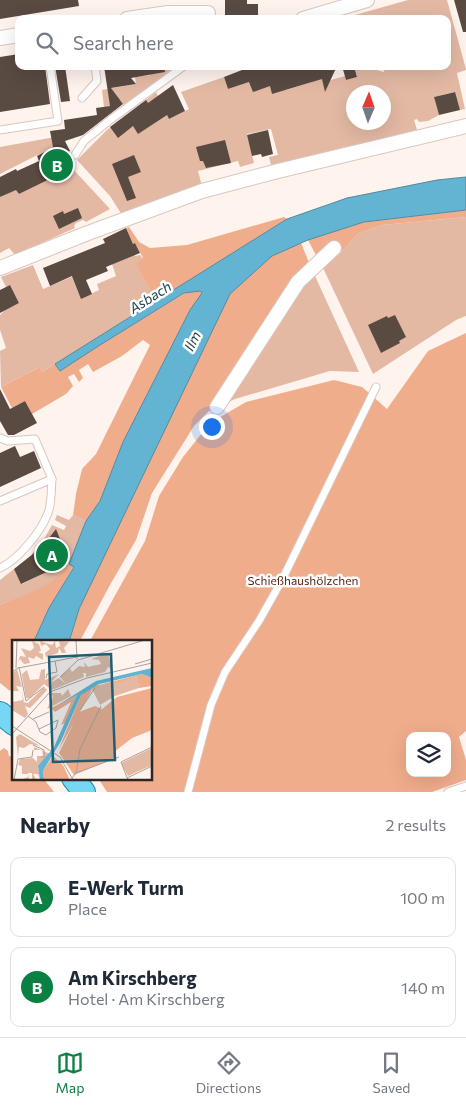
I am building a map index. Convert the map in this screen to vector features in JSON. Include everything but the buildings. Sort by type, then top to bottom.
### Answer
[{"type":"main road","points":[[0,713],[12,722]]},
{"type":"main road","points":[[74,780],[84,792]]},
{"type":"street","points":[[316,15],[367,0]]},
{"type":"street","points":[[155,15],[208,11]]},
{"type":"street","points":[[0,38],[15,36]]},
{"type":"street","points":[[0,268],[202,191],[297,166],[466,126]]},
{"type":"street","points":[[218,407],[298,282],[334,248]]},
{"type":"lane","points":[[0,130],[58,121],[51,70]]},
{"type":"lane","points":[[82,98],[97,81],[96,70]]},
{"type":"lane","points":[[75,156],[84,142],[179,70]]},
{"type":"lane","points":[[188,792],[211,705],[225,672],[259,621],[282,580],[376,387]]},
{"type":"lane","points":[[0,438],[8,442],[35,439],[52,479],[49,512],[36,534],[8,565],[0,568]]},
{"type":"lane","points":[[0,501],[52,479]]},
{"type":"lane","points":[[448,792],[466,786]]},
{"type":"shaded area","points":[[408,0],[447,0],[466,69],[457,73],[465,109],[460,110],[454,92],[434,97],[439,115],[428,121],[419,122],[417,119],[414,120],[417,130],[271,165],[269,157],[278,155],[271,129],[247,134],[254,163],[240,167],[238,161],[198,171],[202,186],[122,215],[110,196],[77,160],[107,130],[156,92],[169,119],[189,109],[181,92],[224,77],[228,89],[249,82],[256,70],[264,70],[286,90],[312,82],[309,70],[324,79],[327,83],[345,76],[346,80],[357,77],[355,70],[384,72],[384,70],[451,70],[451,15],[355,15]]},
{"type":"shaded area","points":[[150,70],[171,70],[124,105],[120,100],[111,106],[104,107],[102,90],[136,84],[135,77],[151,75]]},
{"type":"shaded area","points":[[66,135],[65,141],[0,174],[0,147]]},
{"type":"shaded area","points":[[71,167],[110,209],[86,222],[83,220],[76,223],[75,228],[15,255],[9,248],[0,253],[0,197],[16,189],[19,194],[56,175],[58,177],[66,173],[65,170]]},
{"type":"shaded area","points":[[466,217],[466,316],[456,320],[373,374],[324,270],[359,233],[383,225]]},
{"type":"shaded area","points":[[132,247],[135,256],[140,255],[143,259],[137,265],[156,301],[42,372],[40,367],[1,387],[0,351],[6,348],[0,330],[0,315],[5,310],[19,303],[10,285],[6,287],[1,277],[33,265],[43,289],[76,275],[82,298],[99,290],[97,284],[116,276],[112,264],[132,256]]},
{"type":"shaded area","points":[[310,265],[359,372],[330,371],[235,399],[217,407]]},
{"type":"shaded area","points":[[57,515],[69,520],[73,515],[86,521],[69,566],[51,583],[0,605],[0,580],[14,569],[22,584],[42,574],[32,554],[43,541],[52,525],[64,530],[66,526],[55,520]]},
{"type":"green space","points":[[466,210],[466,217],[383,225],[359,233],[324,270],[308,240],[364,222]]},
{"type":"green space","points":[[284,217],[287,219],[156,301],[136,264],[143,258],[135,243],[133,244],[126,228],[129,227],[139,242],[150,248],[187,245]]},
{"type":"green space","points":[[301,243],[310,265],[217,407],[209,411],[194,426],[152,493],[136,540],[81,640],[70,640],[79,609],[230,294],[272,256]]},
{"type":"green space","points":[[200,291],[203,293],[190,310],[123,442],[100,501],[86,521],[73,515],[82,469],[96,454],[150,345],[143,340],[122,356],[93,372],[88,364],[79,370],[83,378],[79,382],[74,374],[68,377],[73,386],[66,394],[32,414],[25,401],[12,408],[1,387],[40,367],[42,372],[55,364],[60,371],[185,293]]},
{"type":"green space","name":"Schießhaushölzchen","points":[[466,333],[466,731],[459,737],[466,760],[466,780],[432,792],[107,792],[99,780],[152,780],[152,640],[91,640],[145,541],[159,496],[183,457],[210,423],[246,402],[334,380],[362,387],[387,409],[428,351]]},
{"type":"green space","points":[[69,564],[74,566],[49,608],[34,640],[12,640],[12,688],[10,691],[0,683],[0,605],[47,584],[63,572]]},
{"type":"green space","points":[[4,748],[8,751],[9,756],[12,757],[12,780],[45,780],[54,792],[0,792],[0,751]]},
{"type":"water","name":"Ilm","points":[[466,177],[466,210],[364,222],[308,240],[272,256],[230,294],[79,609],[70,639],[34,640],[49,608],[74,567],[69,564],[86,521],[100,501],[123,442],[190,310],[202,293],[200,291],[184,293],[60,371],[55,364],[287,219],[347,198],[437,180]]},
{"type":"pier","points":[[5,693],[12,698],[12,744],[6,749],[0,744],[0,701]]},
{"type":"place","name":"Am Kirschberg","points":[[57,165]]},
{"type":"place","name":"E-Werk Turm","points":[[52,555]]},
{"type":"water label","name":"Asbach","points":[[150,297]]}]
